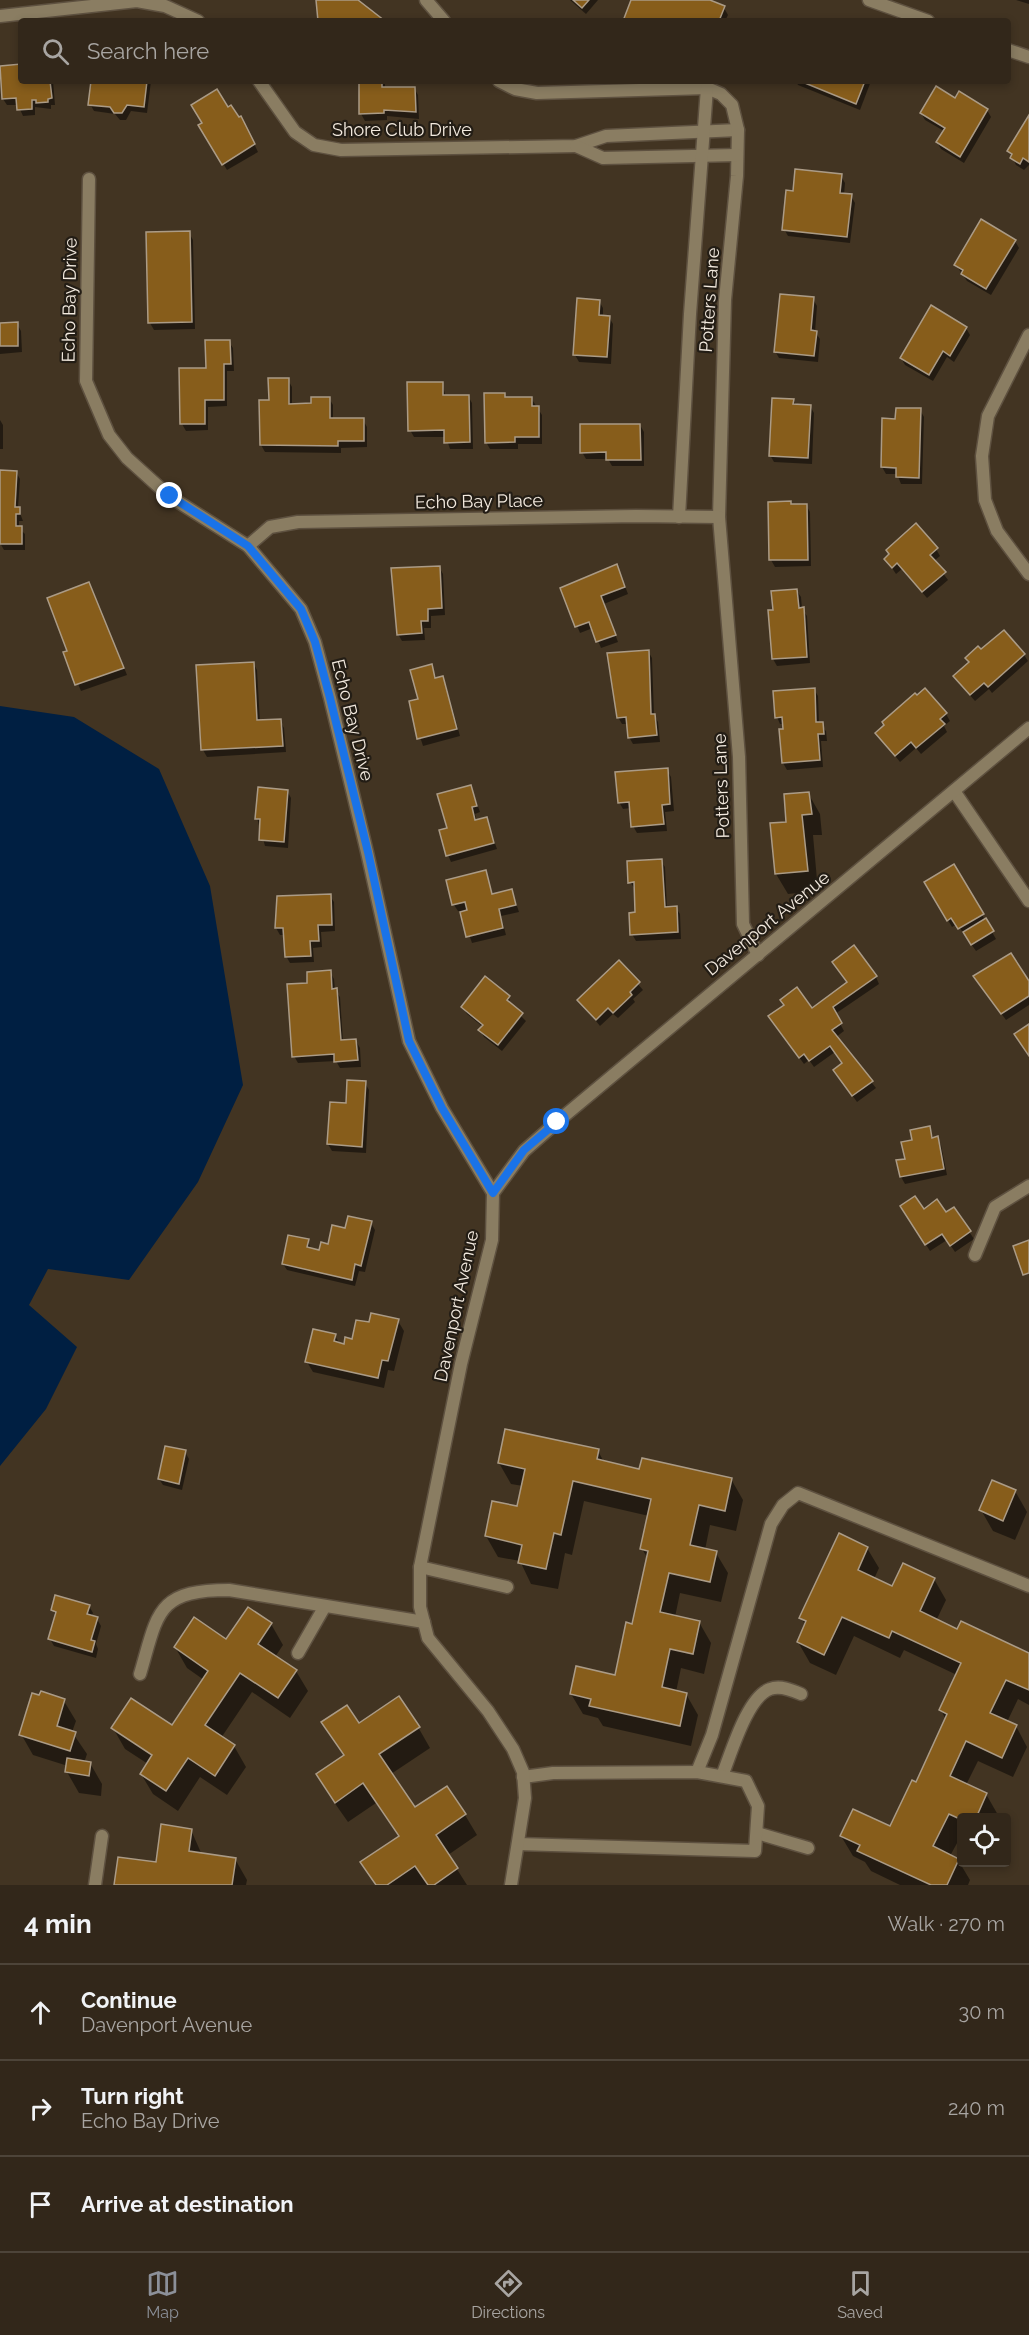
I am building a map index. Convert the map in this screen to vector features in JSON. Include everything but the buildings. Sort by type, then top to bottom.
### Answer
[{"type":"street","points":[[426,0],[441,18]]},
{"type":"street","points":[[869,0],[920,18]]},
{"type":"street","points":[[0,16],[137,1],[165,6],[191,18]]},
{"type":"street","points":[[1011,51],[1029,57]]},
{"type":"street","name":"Shore Club Drive","points":[[261,84],[295,132],[314,145],[341,150],[576,146],[606,136],[738,130]]},
{"type":"street","points":[[505,84],[515,89],[537,93],[707,88]]},
{"type":"street","name":"Potters Lane","points":[[679,517],[690,314],[707,88],[721,94],[732,105],[738,130],[725,300],[719,517],[739,757],[743,924],[758,954]]},
{"type":"street","name":"Shore Club Drive","points":[[576,146],[603,159],[737,155]]},
{"type":"street","name":"Echo Bay Drive","points":[[89,179],[86,381],[109,435],[127,458],[170,496],[248,546],[301,609],[315,642],[368,852],[409,1041],[442,1108],[493,1193]]},
{"type":"street","points":[[1029,335],[988,416],[982,456],[985,500],[997,531],[1029,574]]},
{"type":"street","name":"Echo Bay Place","points":[[248,546],[270,526],[298,522],[719,517]]},
{"type":"street","name":"Davenport Avenue","points":[[511,1885],[525,1798],[523,1777],[513,1749],[488,1711],[428,1638],[420,1607],[420,1567],[461,1364],[492,1240],[493,1193],[524,1150],[1029,728]]},
{"type":"street","points":[[954,791],[1029,901]]},
{"type":"street","points":[[975,1255],[995,1207],[1029,1185]]},
{"type":"street","points":[[697,1772],[712,1735],[771,1524],[783,1505],[798,1493],[1029,1586]]},
{"type":"street","points":[[420,1567],[507,1587]]},
{"type":"street","points":[[140,1674],[157,1616],[172,1601],[197,1590],[229,1590],[424,1622]]},
{"type":"street","points":[[298,1653],[325,1606]]},
{"type":"street","points":[[722,1776],[754,1700],[772,1688],[787,1688],[801,1694]]},
{"type":"street","points":[[518,1844],[755,1851],[757,1833],[758,1806],[746,1781],[697,1772],[554,1773],[523,1777]]},
{"type":"street","points":[[757,1833],[808,1848]]},
{"type":"street","points":[[95,1885],[102,1836]]},
{"type":"water","points":[[0,706],[74,717],[159,769],[210,886],[243,1085],[198,1182],[129,1280],[48,1269],[29,1305],[77,1347],[46,1409],[0,1466]]},
{"type":"route","points":[[170,496],[248,546],[279,579],[301,609],[315,642],[330,698],[368,852],[409,1041],[442,1108],[493,1193],[524,1150],[557,1122]]}]
